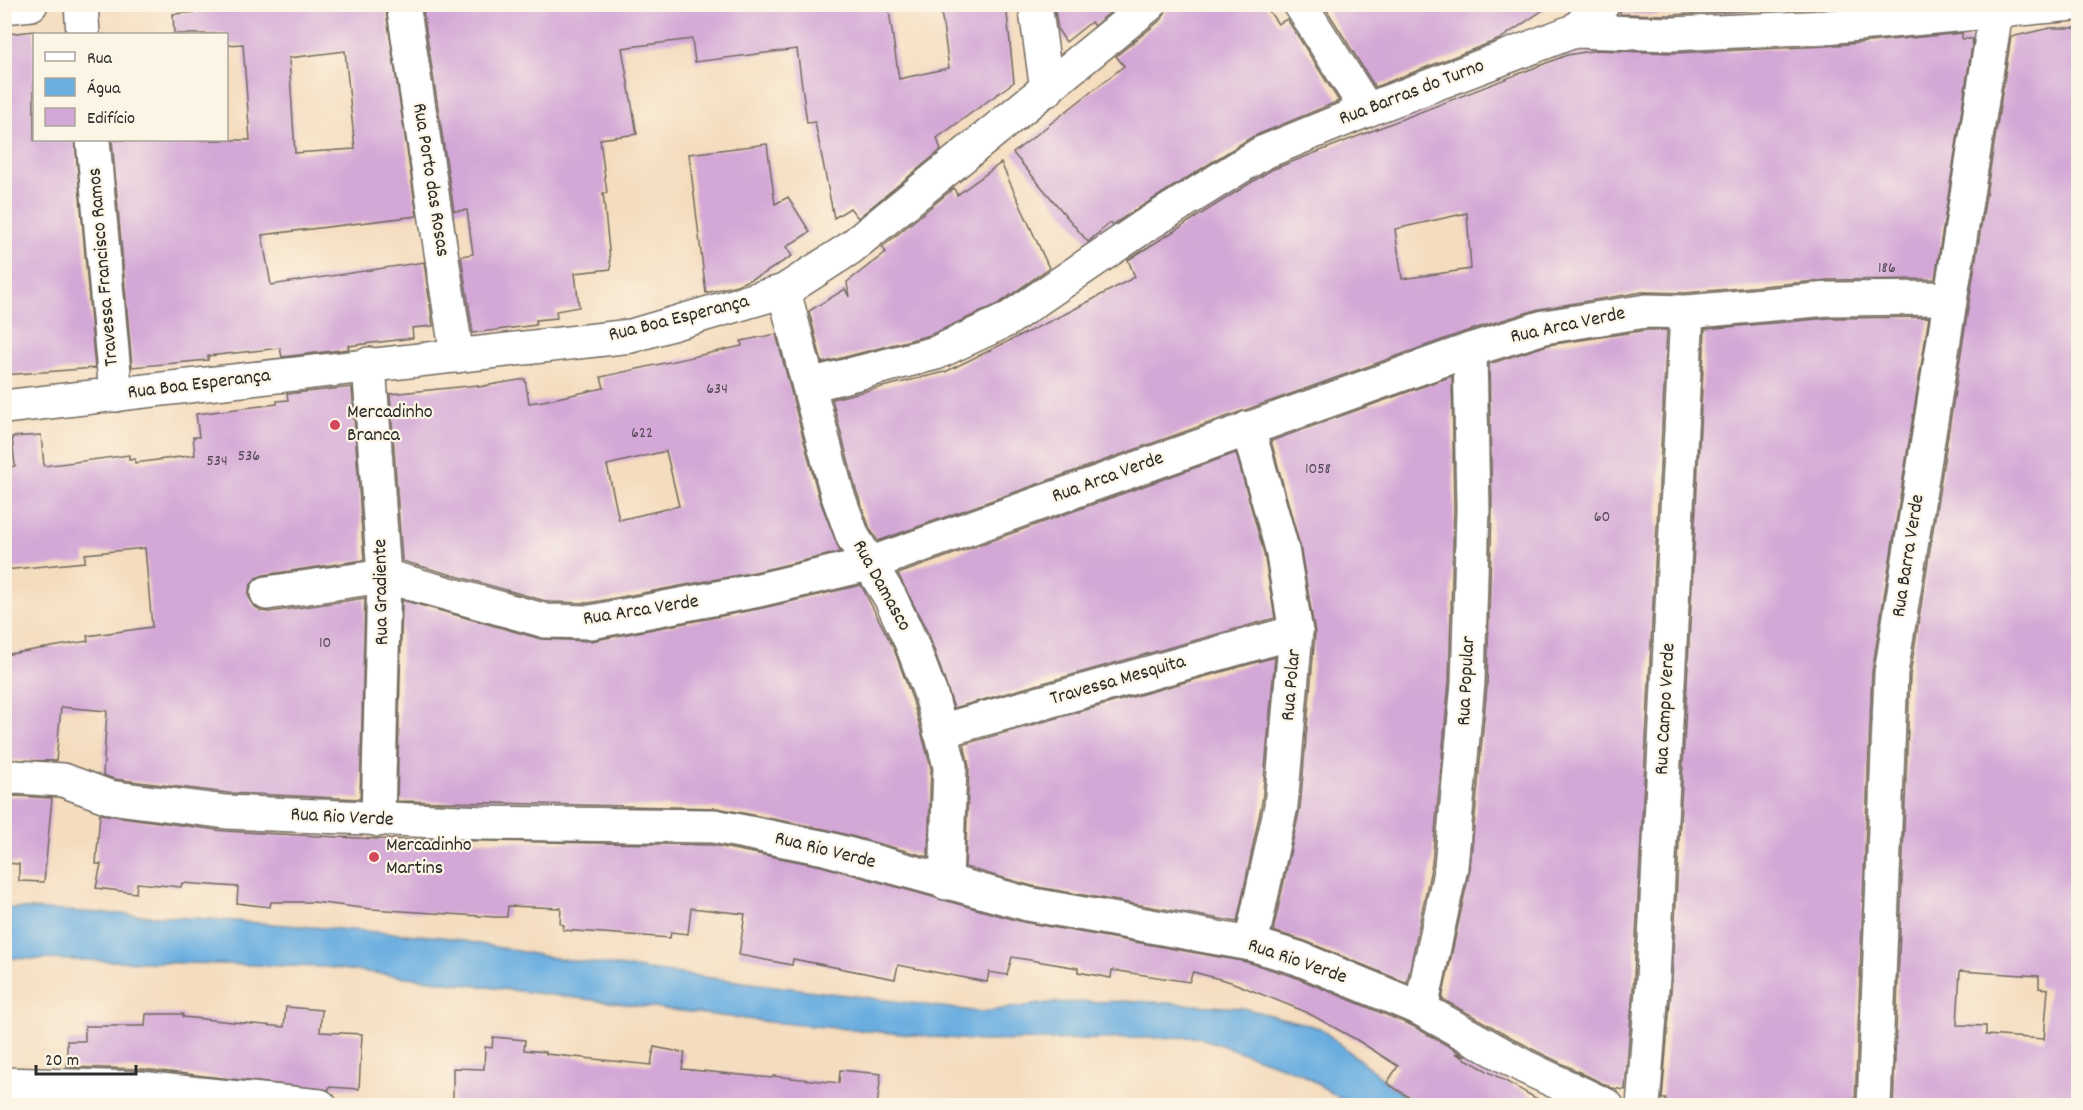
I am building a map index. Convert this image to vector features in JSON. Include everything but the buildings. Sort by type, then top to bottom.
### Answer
[{"type":"street","points":[[4,8],[31,4]]},
{"type":"street","points":[[81,4],[83,33]]},
{"type":"street","name":"Rua Porto das Rosas","points":[[403,4],[457,356]]},
{"type":"street","points":[[1035,4],[1047,90]]},
{"type":"street","name":"Rua Boa Esperança","points":[[4,408],[369,364],[631,336],[784,291],[849,249],[1150,4]]},
{"type":"street","points":[[1300,4],[1366,110]]},
{"type":"street","points":[[1574,32],[1603,4]]},
{"type":"street","name":"Rua Barras do Turno","points":[[810,385],[936,353],[1007,320],[1143,227],[1262,153],[1366,110],[1574,32],[1672,34],[1826,27],[2074,4]]},
{"type":"street","name":"Rua Barra Verde","points":[[1874,1106],[1891,673],[1996,12]]},
{"type":"street","name":"Travessa Francisco Ramos","points":[[93,141],[116,395]]},
{"type":"street","name":"Rua Damasco","points":[[784,291],[837,494],[853,537],[911,642],[950,766],[946,883]]},
{"type":"street","name":"Rua Arca Verde","points":[[267,593],[384,576],[546,621],[591,622],[759,590],[869,564],[1470,350],[1544,327],[1646,311],[1686,312],[1828,299],[1949,298]]},
{"type":"street","name":"Rua Campo Verde","points":[[1643,1106],[1653,978],[1686,312]]},
{"type":"street","name":"Rua Popular","points":[[1421,1009],[1451,867],[1468,683],[1473,509],[1470,350]]},
{"type":"street","name":"Rua Gradiente","points":[[369,364],[384,576],[378,820]]},
{"type":"street","name":"Rua Polar","points":[[1248,428],[1282,549],[1296,632],[1281,806],[1251,944]]},
{"type":"street","name":"Travessa Mesquita","points":[[940,731],[1296,632]]},
{"type":"street","name":"Rua Rio Verde","points":[[4,779],[15,777],[63,780],[109,797],[226,812],[378,820],[714,826],[825,848],[1028,904],[1251,944],[1298,958],[1421,1009],[1525,1067],[1607,1106]]},
{"type":"street","points":[[4,1084],[140,1088],[320,1106]]},
{"type":"water","points":[[5,909],[208,919],[443,937],[554,958],[981,1012],[1049,1003],[1135,1001],[1243,1008],[1320,1028],[1415,1105],[1350,1105],[1301,1073],[1198,1037],[981,1041],[770,1022],[326,967],[5,958]]},
{"type":"place","name":"Mercadinho Branca","points":[[335,425]]},
{"type":"place","name":"Mercadinho Martins","points":[[374,857]]}]
